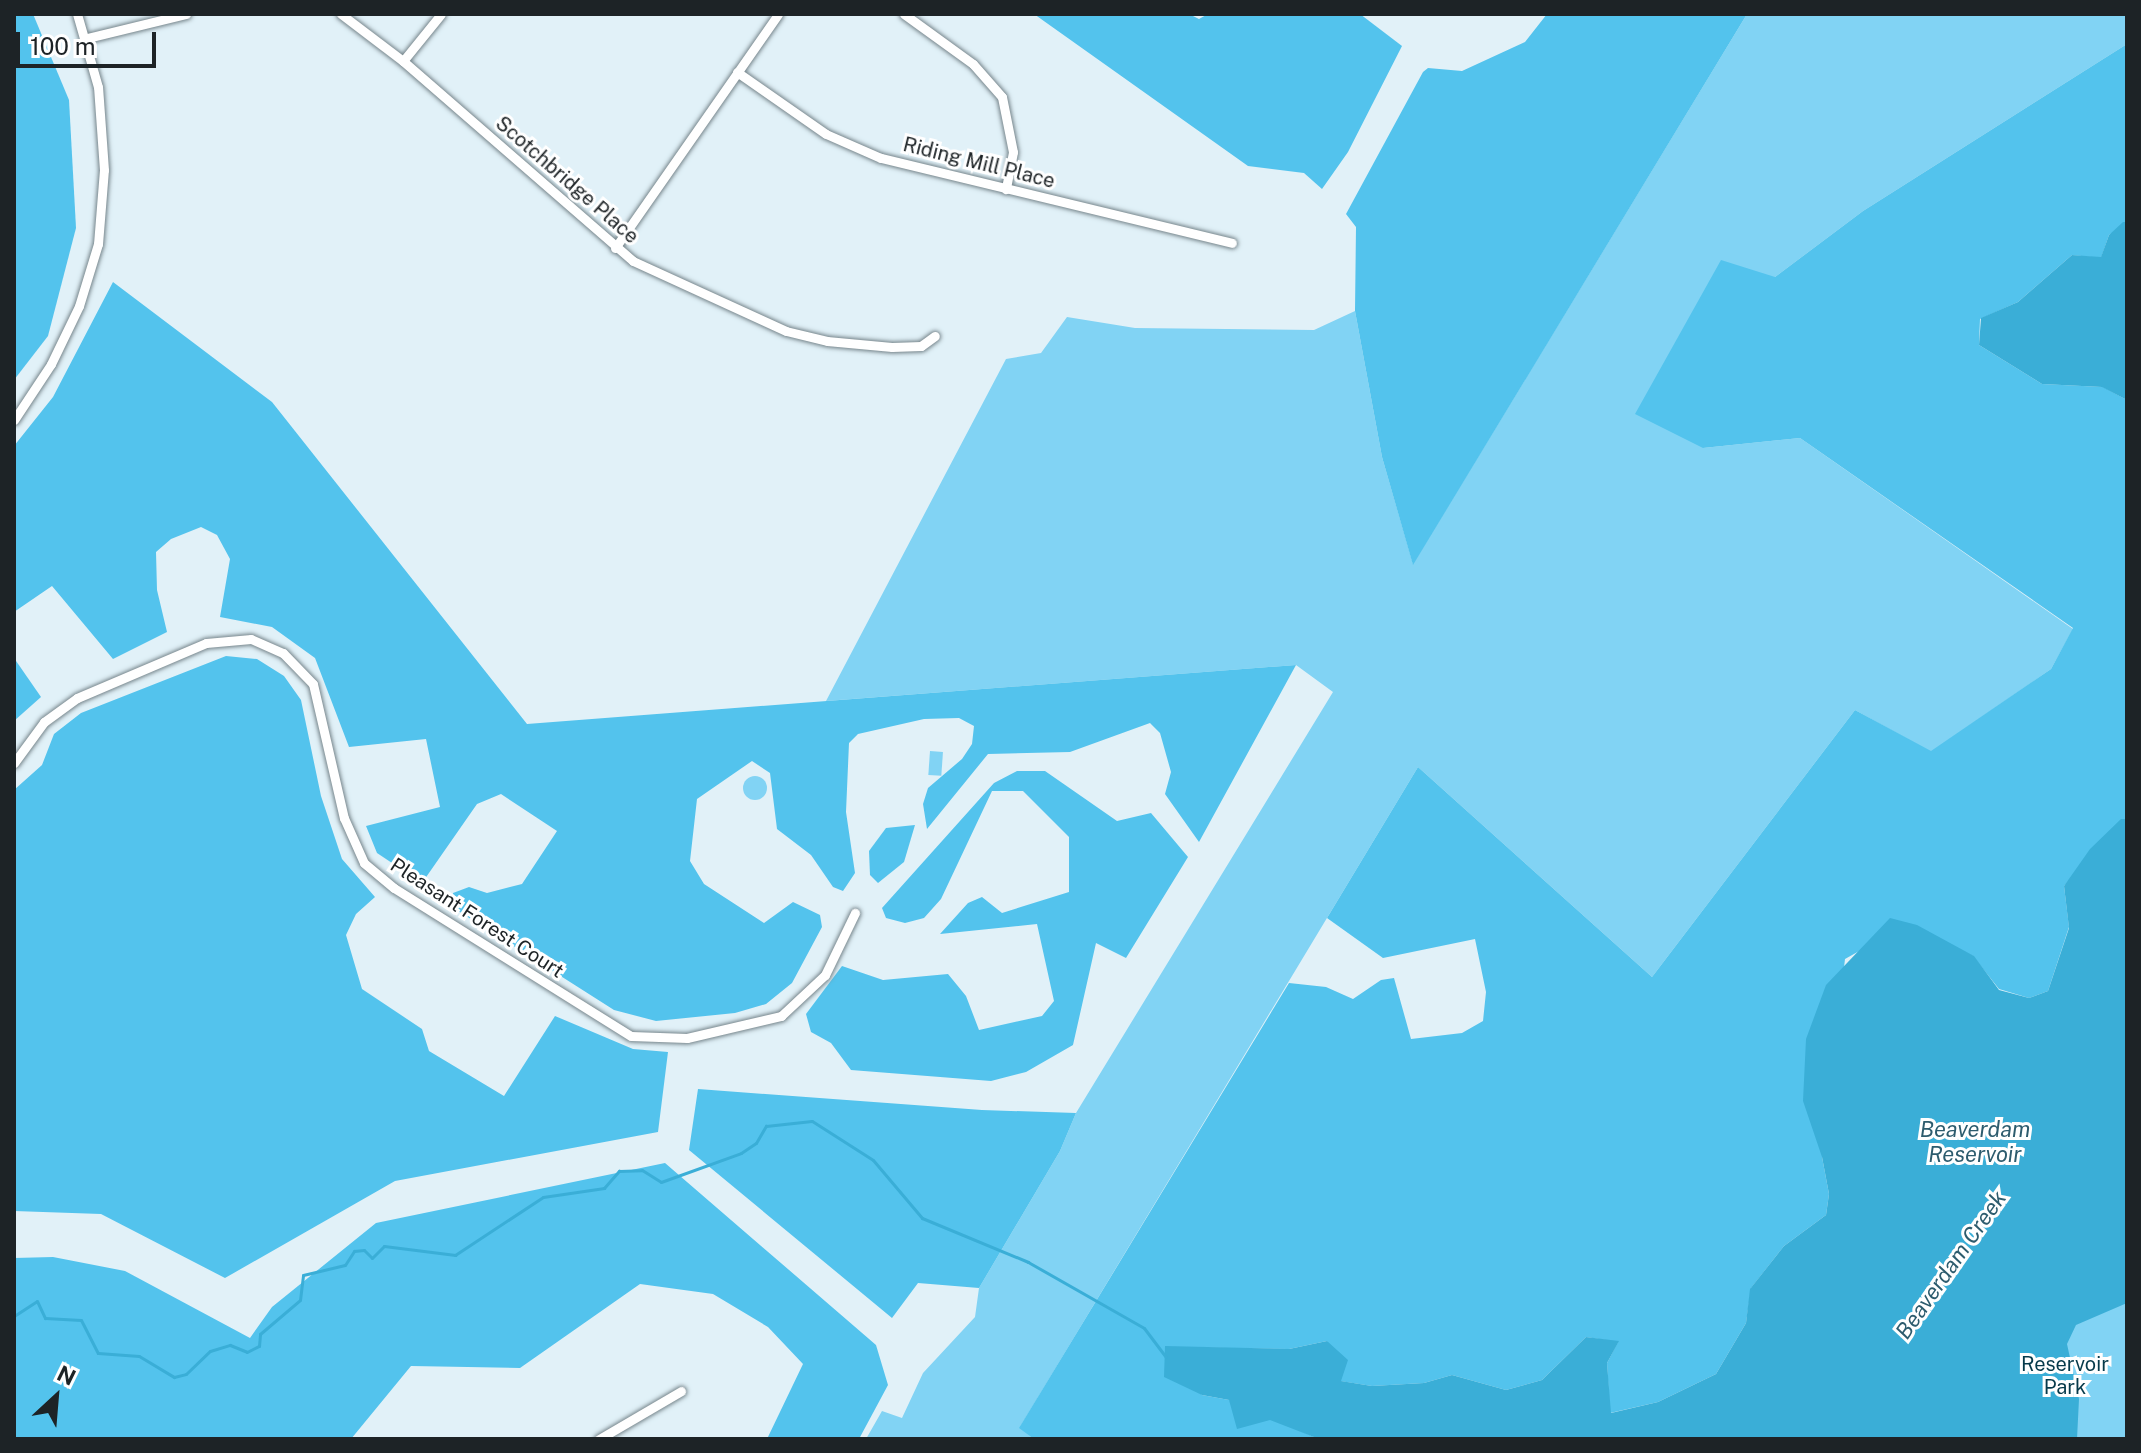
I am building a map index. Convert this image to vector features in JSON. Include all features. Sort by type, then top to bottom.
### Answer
[{"type":"street","points":[[14,420],[51,364],[79,306],[98,244],[104,170],[98,87],[87,38],[77,14]]},
{"type":"street","points":[[87,38],[186,14]]},
{"type":"street","name":"Scotchbridge Place","points":[[341,14],[403,61],[633,261],[786,331],[881,347],[921,346],[935,336]]},
{"type":"street","points":[[403,61],[441,14]]},
{"type":"street","points":[[615,248],[778,14]]},
{"type":"street","points":[[904,14],[973,64],[1002,97],[1013,152],[1006,189]]},
{"type":"street","name":"Riding Mill Place","points":[[737,72],[803,120],[855,148],[1006,189],[1232,243]]},
{"type":"street","name":"Pleasant Forest Court","points":[[14,763],[44,722],[77,698],[206,643],[251,639],[283,653],[313,684],[344,818],[364,863],[394,888],[631,1036],[687,1038],[750,1028],[781,1016],[825,975],[855,913]]},
{"type":"street","points":[[599,1439],[681,1391]]},
{"type":"green space","points":[[1747,14],[2127,14],[2127,44],[1863,211],[1775,277],[1703,448],[1800,438],[2073,629],[2051,669],[1931,752],[1855,710],[1652,977],[1418,767],[1020,1427],[1034,1439],[866,1439],[882,1411],[902,1418],[923,1373],[975,1317],[979,1288],[1060,1151],[1076,1113],[1333,692],[1296,665],[826,701],[1006,359],[1041,353],[1067,317],[1135,328],[1314,330],[1355,311],[1382,457],[1413,564]]},
{"type":"green space","points":[[930,751],[943,752],[941,776],[928,775]]},
{"type":"green space","points":[[755,776],[764,779],[767,788],[764,797],[755,800],[746,797],[743,788],[746,779]]},
{"type":"green space","name":"Reservoir Park","points":[[2127,1211],[2127,1439],[1964,1439]]},
{"type":"shaded area","points":[[14,14],[33,14],[69,100],[76,228],[48,336],[14,380]]},
{"type":"shaded area","points":[[1034,14],[1189,14],[1199,19],[1208,14],[1360,14],[1402,46],[1348,152],[1322,189],[1304,173],[1248,166]]},
{"type":"shaded area","points":[[1547,14],[1747,14],[1413,565],[1382,457],[1355,311],[1356,227],[1346,214],[1423,72],[1428,68],[1462,71],[1525,42]]},
{"type":"shaded area","points":[[2127,44],[2127,222],[2109,235],[2101,258],[2072,255],[2018,302],[1980,319],[1979,345],[2042,384],[2103,387],[2127,400],[2127,819],[2121,820],[2064,886],[2069,927],[2048,991],[2029,998],[1999,989],[1973,956],[1947,943],[1870,945],[1845,959],[1822,1157],[1829,1194],[1826,1215],[1784,1246],[1751,1288],[1746,1323],[1716,1374],[1658,1402],[1610,1413],[1607,1363],[1618,1342],[1586,1337],[1542,1380],[1506,1390],[1452,1375],[1424,1383],[1372,1386],[1340,1381],[1327,1341],[1289,1349],[1166,1347],[1202,1395],[1229,1400],[1319,1439],[1034,1439],[1019,1428],[1289,983],[1326,987],[1353,999],[1381,980],[1394,978],[1411,1039],[1462,1033],[1483,1021],[1486,992],[1475,939],[1383,958],[1327,918],[1418,767],[1652,977],[1855,710],[1931,751],[2051,669],[2073,628],[1800,438],[1703,448],[1635,414],[1721,260],[1775,277],[1863,211]]},
{"type":"shaded area","points":[[113,282],[272,402],[527,724],[1296,665],[1199,842],[1165,794],[1171,772],[1160,733],[1150,723],[1070,752],[988,754],[927,829],[923,804],[928,788],[962,759],[972,744],[974,726],[959,718],[924,719],[858,734],[849,743],[846,812],[855,873],[843,891],[833,887],[811,855],[777,829],[770,773],[752,761],[697,799],[690,861],[704,884],[764,923],[793,902],[820,915],[822,927],[792,983],[766,1004],[735,1013],[656,1021],[614,1010],[452,907],[453,893],[469,887],[487,893],[522,884],[557,831],[501,794],[477,804],[422,883],[377,853],[366,826],[440,807],[426,739],[349,747],[315,658],[272,627],[220,617],[230,559],[217,535],[201,527],[171,539],[156,552],[157,590],[167,632],[113,659],[52,586],[14,612],[14,446],[53,397]]},
{"type":"shaded area","points":[[226,656],[257,659],[284,676],[301,700],[321,796],[342,859],[375,897],[356,914],[346,935],[362,989],[422,1029],[429,1051],[504,1096],[555,1016],[633,1049],[668,1052],[658,1132],[395,1181],[225,1278],[101,1214],[14,1211],[14,790],[42,765],[54,734],[81,713]]},
{"type":"shaded area","points":[[14,658],[41,697],[14,721]]},
{"type":"shaded area","points":[[1017,771],[1045,771],[1117,821],[1151,813],[1188,857],[1126,958],[1096,943],[1073,1045],[1026,1072],[991,1081],[851,1070],[831,1043],[811,1032],[806,1014],[842,966],[883,980],[948,974],[966,996],[979,1030],[1042,1016],[1054,1001],[1037,924],[940,934],[968,903],[982,897],[1002,913],[1069,892],[1069,837],[1023,791],[992,791],[941,899],[924,918],[905,923],[886,918],[882,908],[994,783]]},
{"type":"shaded area","points":[[915,825],[904,862],[878,883],[870,875],[869,851],[886,828]]},
{"type":"shaded area","points":[[698,1089],[982,1110],[1076,1113],[1060,1151],[979,1288],[918,1283],[892,1318],[689,1150]]},
{"type":"shaded area","points":[[665,1163],[876,1345],[888,1385],[859,1439],[767,1439],[803,1364],[768,1327],[713,1294],[640,1284],[520,1368],[411,1366],[351,1439],[14,1438],[14,1258],[53,1257],[125,1271],[250,1338],[272,1307],[376,1223]]},
{"type":"water","points":[[2127,222],[2127,400],[2102,387],[2042,384],[1979,345],[1981,318],[2018,302],[2072,255],[2101,257],[2109,235]]},
{"type":"water","name":"Beaverdam Reservoir","points":[[2121,819],[2127,819],[2127,1303],[2076,1325],[2067,1344],[2079,1399],[2077,1439],[1319,1439],[1270,1420],[1237,1429],[1229,1400],[1202,1395],[1164,1377],[1165,1346],[1289,1349],[1327,1341],[1348,1360],[1341,1381],[1372,1386],[1424,1383],[1452,1375],[1506,1390],[1542,1380],[1586,1337],[1619,1341],[1607,1363],[1611,1413],[1658,1402],[1716,1374],[1746,1323],[1750,1289],[1784,1246],[1826,1215],[1829,1194],[1822,1157],[1803,1101],[1806,1039],[1826,985],[1890,918],[1917,925],[1974,956],[1999,990],[2029,998],[2048,991],[2069,928],[2064,886],[2090,849]]},
{"type":"waterway","points":[[14,1316],[37,1301],[45,1318],[81,1320],[98,1353],[139,1356],[174,1377],[186,1374],[210,1351],[230,1345],[247,1352],[259,1346],[260,1334],[300,1300],[303,1275],[345,1265],[354,1251],[364,1250],[372,1258],[384,1246],[455,1255],[543,1197],[604,1188],[619,1171],[642,1170],[661,1182],[741,1153],[756,1143],[766,1126],[812,1121],[873,1160],[922,1218],[1028,1262],[1144,1328],[1166,1357]]},
{"type":"water label","name":"Beaverdam Creek","points":[[1951,1265]]}]
